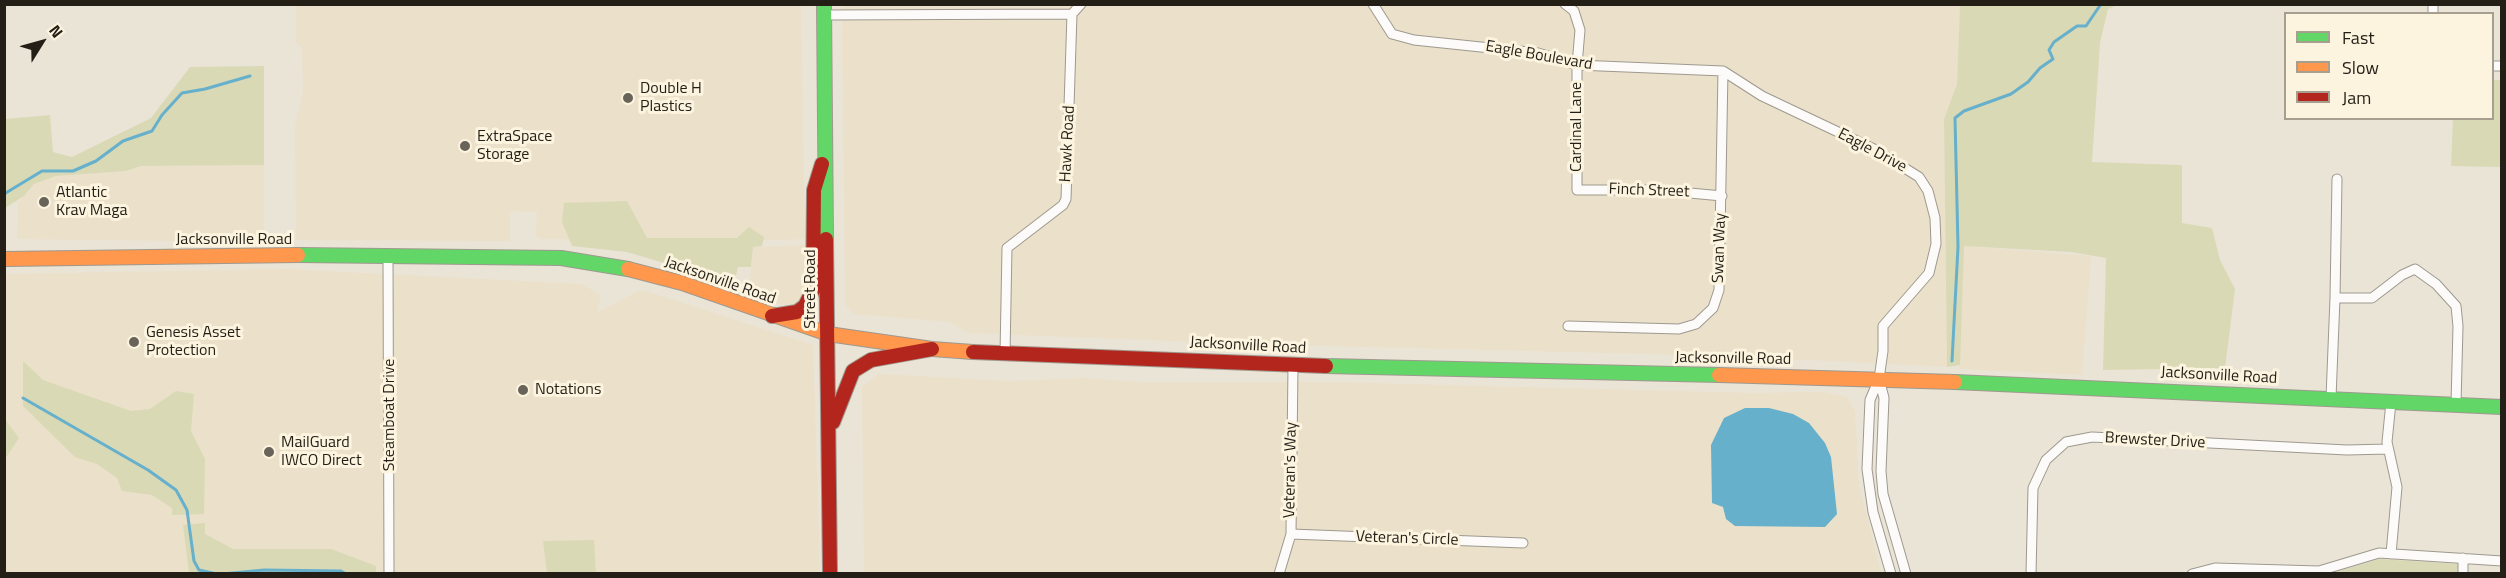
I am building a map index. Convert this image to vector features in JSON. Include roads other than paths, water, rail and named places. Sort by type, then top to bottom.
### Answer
[{"type":"main road","name":"Street Road","points":[[824,10],[830,573]]},
{"type":"main road","points":[[772,316],[797,312],[805,306],[813,290],[814,190],[825,152]]},
{"type":"main road","name":"Jacksonville Road","points":[[4,259],[388,256],[561,258],[666,278],[828,334],[932,349],[1005,354],[1115,356],[1293,366],[1879,379],[2502,407]]},
{"type":"main road","points":[[829,433],[853,371],[871,360],[932,349]]},
{"type":"street","points":[[824,10],[1072,14],[1081,4]]},
{"type":"street","name":"Eagle Boulevard","points":[[1373,4],[1392,34],[1414,40],[1538,53],[1577,65],[1723,71]]},
{"type":"street","name":"Cardinal Lane","points":[[1565,4],[1574,11],[1580,24],[1577,65],[1577,190]]},
{"type":"street","name":"Hawk Road","points":[[1005,354],[1007,248],[1063,205],[1066,200],[1072,14]]},
{"type":"street","name":"Swan Way","points":[[1568,326],[1679,329],[1696,324],[1713,308],[1719,290],[1723,71]]},
{"type":"street","name":"Eagle Drive","points":[[1723,71],[1762,96],[1874,149],[1919,177],[1928,190],[1935,218],[1936,244],[1929,273],[1883,326],[1883,351],[1879,379]]},
{"type":"street","points":[[2331,398],[2337,179]]},
{"type":"street","name":"Finch Street","points":[[1577,190],[1658,190],[1722,196]]},
{"type":"street","name":"Steamboat Drive","points":[[388,256],[389,573]]},
{"type":"street","points":[[2335,298],[2372,298],[2402,275],[2415,269],[2436,284],[2456,306],[2458,326],[2456,404]]},
{"type":"street","name":"Veteran's Way","points":[[1279,573],[1291,534],[1293,366]]},
{"type":"street","points":[[1879,379],[1870,400],[1867,469],[1873,512],[1891,573]]},
{"type":"street","points":[[1879,379],[1884,398],[1881,471],[1883,494],[1906,573]]},
{"type":"street","points":[[2391,402],[2388,449],[2397,487],[2391,554]]},
{"type":"street","name":"Brewster Drive","points":[[2031,573],[2033,488],[2046,459],[2066,442],[2092,437],[2347,450],[2388,449]]},
{"type":"street","name":"Veteran's Circle","points":[[1291,534],[1522,543]]},
{"type":"street","points":[[2192,573],[2214,568],[2319,572],[2379,553],[2502,561]]},
{"type":"street","points":[[2463,558],[2463,573]]},
{"type":"water","points":[[1745,408],[1769,408],[1793,414],[1809,423],[1825,443],[1831,457],[1837,514],[1825,527],[1735,526],[1726,519],[1723,507],[1712,503],[1711,445],[1724,418]]},
{"type":"waterway","points":[[1952,361],[1958,247],[1955,118],[1964,111],[2011,94],[2028,82],[2040,68],[2053,59],[2049,50],[2054,42],[2077,26],[2086,26],[2101,4]]},
{"type":"waterway","points":[[4,194],[42,171],[73,171],[96,161],[123,141],[152,131],[162,115],[182,93],[250,76]]},
{"type":"waterway","points":[[23,398],[148,470],[176,490],[187,510],[194,561],[199,570],[217,574]]},
{"type":"waterway","points":[[222,574],[264,570],[341,571],[346,574]]},
{"type":"place","name":"Double H Plastics","points":[[628,98]]},
{"type":"place","name":"ExtraSpace Storage","points":[[465,146]]},
{"type":"place","name":"Atlantic Krav Maga","points":[[44,202]]},
{"type":"place","name":"Genesis Asset Protection","points":[[134,342]]},
{"type":"place","name":"Notations","points":[[523,390]]},
{"type":"place","name":"MailGuard IWCO Direct","points":[[269,452]]}]
